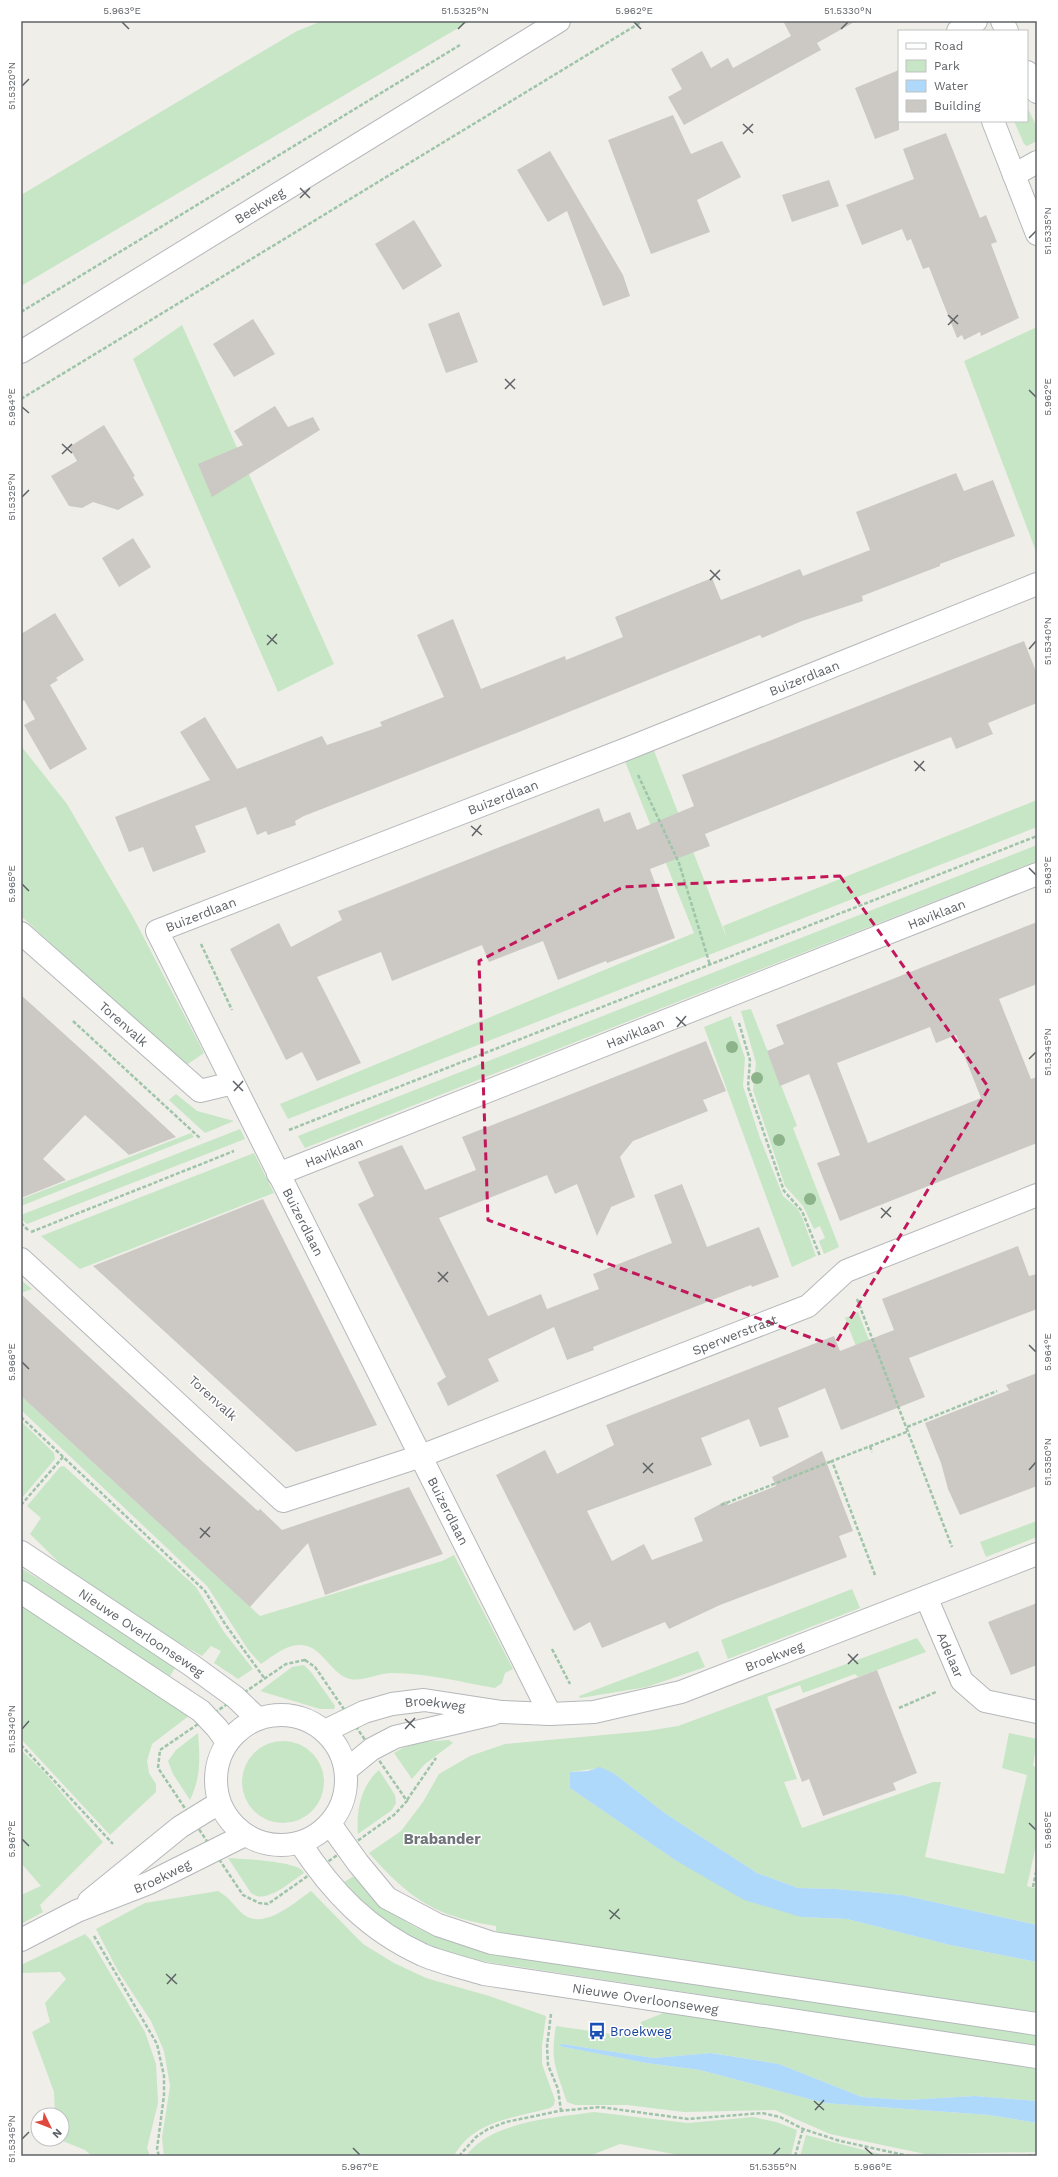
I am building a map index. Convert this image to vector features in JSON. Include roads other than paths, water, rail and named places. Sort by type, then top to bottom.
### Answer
[{"type":"street","name":"Beekweg","points":[[21,352],[559,21]]},
{"type":"street","points":[[960,30],[976,21]]},
{"type":"street","points":[[1002,21],[1006,30]]},
{"type":"street","points":[[1028,74],[1037,92]]},
{"type":"street","points":[[993,122],[1037,234]]},
{"type":"street","points":[[1014,175],[1037,162]]},
{"type":"street","name":"Buizerdlaan","points":[[550,1714],[157,931],[629,748],[1037,584]]},
{"type":"street","name":"Haviklaan","points":[[278,1174],[1037,874]]},
{"type":"street","name":"Torenvalk","points":[[21,933],[200,1091],[233,1084]]},
{"type":"street","name":"Sperwerstraat","points":[[421,1456],[808,1306],[838,1278],[1037,1195]]},
{"type":"street","points":[[21,1259],[283,1501],[421,1456]]},
{"type":"street","name":"Nieuwe Overloonseweg","points":[[21,1552],[191,1665],[235,1697],[258,1718]]},
{"type":"street","name":"Broekweg","points":[[325,1731],[351,1717],[392,1704],[424,1700],[502,1712],[550,1714],[594,1712],[681,1692],[1037,1554]]},
{"type":"street","points":[[21,1592],[208,1717],[227,1742]]},
{"type":"street","name":"Adelaar","points":[[926,1597],[962,1681],[986,1700],[1037,1712]]},
{"type":"street","name":"Broekweg","points":[[346,1770],[372,1749],[395,1737],[502,1712]]},
{"type":"street","points":[[271,1715],[297,1716],[308,1720],[325,1731],[340,1752],[346,1770],[346,1792],[340,1809],[330,1824],[317,1835],[300,1843],[274,1846],[258,1842],[244,1835],[231,1824],[219,1803],[215,1785],[218,1763],[227,1742],[241,1728],[258,1718],[271,1715]]},
{"type":"street","name":"Broekweg","points":[[77,1910],[180,1827],[219,1803]]},
{"type":"street","points":[[330,1824],[387,1898],[438,1925],[492,1943],[1037,2024]]},
{"type":"street","name":"Broekweg","points":[[21,1940],[77,1910],[149,1883],[244,1835]]},
{"type":"street","name":"Nieuwe Overloonseweg","points":[[300,1843],[316,1869],[365,1921],[423,1955],[484,1974],[1037,2057]]},
{"type":"water","points":[[600,1767],[615,1774],[666,1814],[757,1873],[798,1888],[836,1889],[902,1895],[1037,1925],[1037,1962],[950,1945],[847,1919],[801,1917],[744,1900],[675,1860],[570,1788],[570,1772],[588,1771]]},
{"type":"water","points":[[562,2044],[654,2058],[711,2053],[779,2064],[862,2097],[906,2100],[975,2096],[1037,2101],[1037,2123],[989,2115],[824,2103],[700,2070],[646,2063],[559,2046]]},
{"type":"place","name":"Broekweg","points":[[597,2031]]},
{"type":"district","name":"Brabander","points":[[442,1839]]}]
